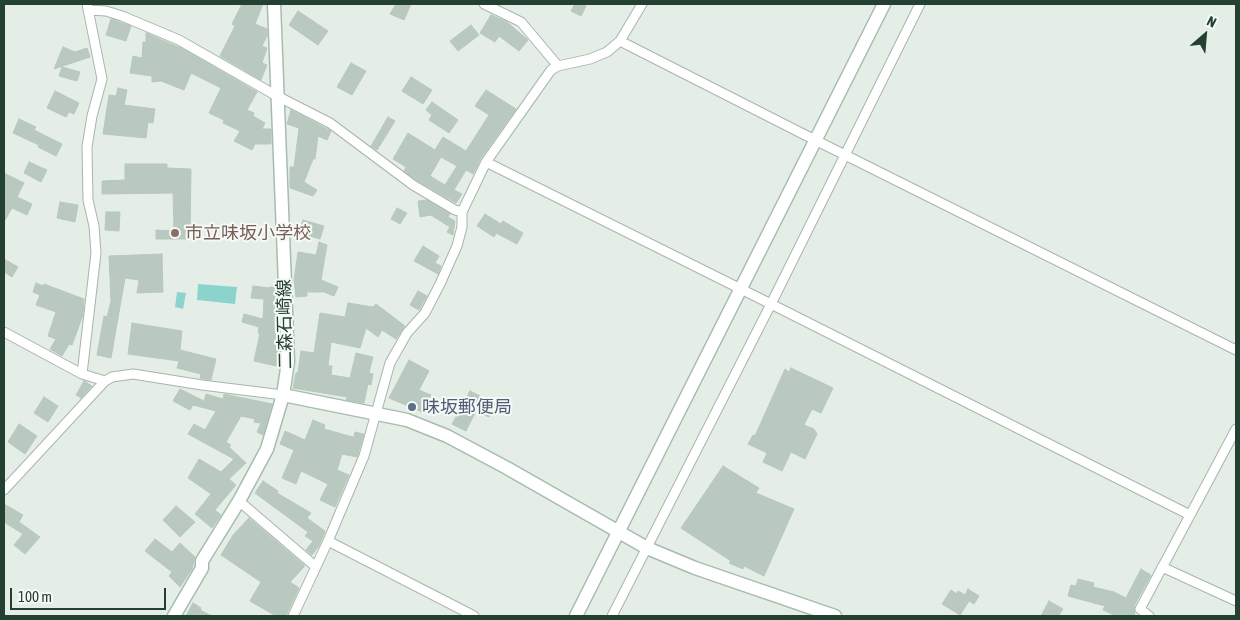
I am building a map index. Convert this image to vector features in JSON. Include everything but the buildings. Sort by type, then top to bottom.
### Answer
[{"type":"street","name":"二森石崎線","points":[[174,616],[202,568],[202,561],[239,502],[267,450],[284,395],[288,362],[274,4]]},
{"type":"street","points":[[484,4],[521,22],[558,66]]},
{"type":"street","points":[[293,616],[328,541],[364,456],[390,363],[407,333],[424,313],[454,254],[462,227],[462,212],[486,162],[551,70],[558,66],[600,56],[620,41],[642,4]]},
{"type":"street","points":[[576,616],[884,4]]},
{"type":"street","points":[[612,616],[771,304],[920,4]]},
{"type":"street","points":[[82,374],[96,253],[94,226],[88,200],[87,147],[92,116],[102,79],[88,7],[122,16],[179,40],[277,96],[330,123],[413,185],[455,210],[462,212]]},
{"type":"street","points":[[620,41],[1236,350]]},
{"type":"street","points":[[486,162],[1190,515]]},
{"type":"street","points":[[4,332],[82,374],[105,381]]},
{"type":"street","points":[[4,490],[105,381],[119,375],[133,374],[284,395],[407,420],[447,436],[647,548],[695,568],[835,616]]},
{"type":"street","points":[[1149,616],[1140,609],[1236,428]]},
{"type":"street","points":[[239,502],[316,567]]},
{"type":"street","points":[[328,541],[474,616]]},
{"type":"street","points":[[1162,567],[1236,601]]},
{"type":"water","points":[[198,284],[237,287],[235,304],[197,300]]},
{"type":"water","points":[[177,292],[186,293],[183,309],[175,307]]},
{"type":"place","name":"市立味坂小学校","points":[[175,233]]},
{"type":"place","name":"味坂郵便局","points":[[412,407]]}]
